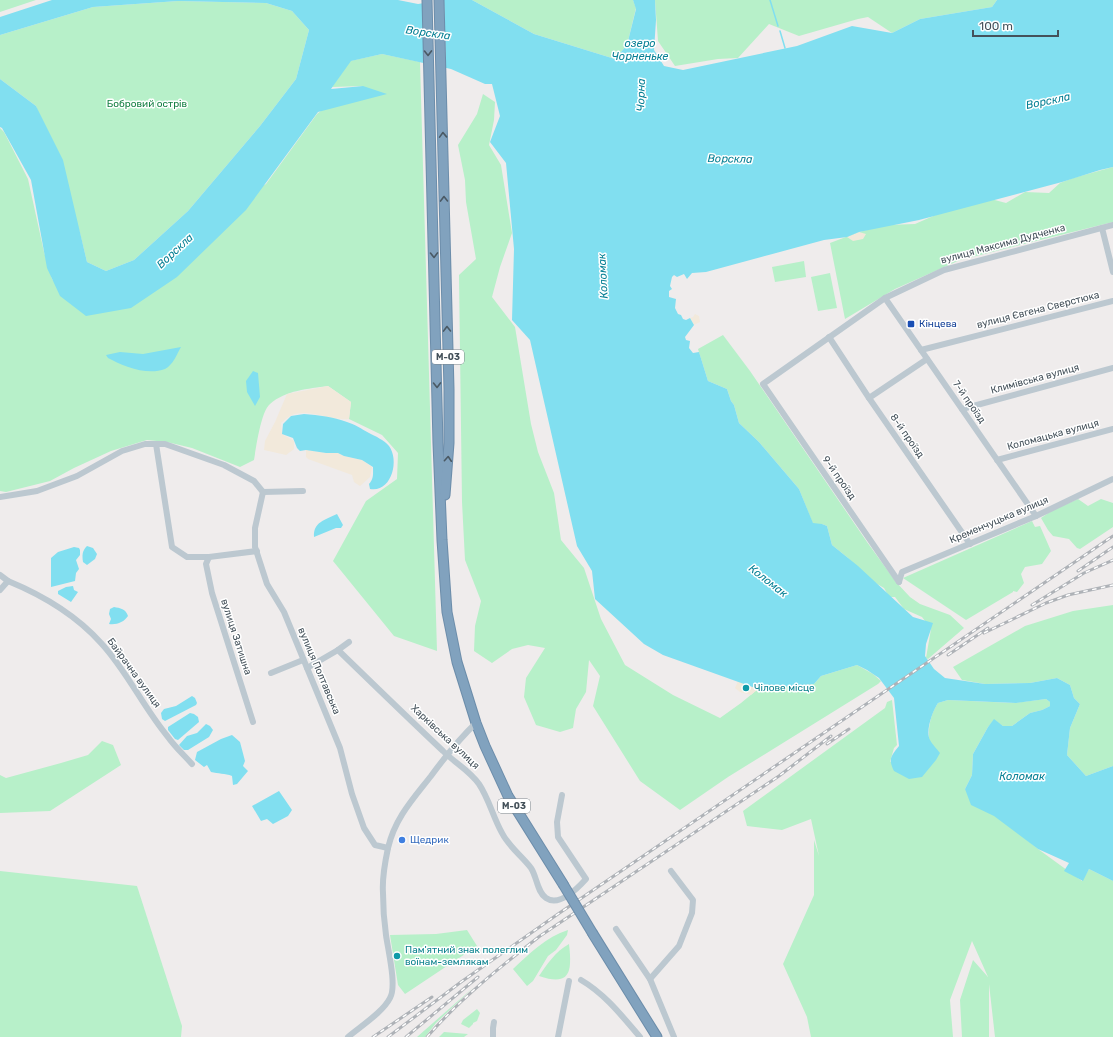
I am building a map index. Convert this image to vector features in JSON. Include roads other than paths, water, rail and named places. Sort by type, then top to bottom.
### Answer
[{"type":"highway","name":"М-03","points":[[427,0],[442,540],[446,612],[457,662],[476,723],[508,796],[657,1037]]},
{"type":"highway","name":"М-03","points":[[438,0],[444,174],[449,443],[442,540]]},
{"type":"street","name":"вулиця Максима Дудченка","points":[[763,384],[885,298],[944,270],[1113,225]]},
{"type":"street","points":[[1102,228],[1113,272]]},
{"type":"street","name":"7-й проїзд","points":[[885,298],[1036,516]]},
{"type":"street","name":"вулиця Євгена Сверстюка","points":[[921,350],[1113,301]]},
{"type":"street","name":"8-й проїзд","points":[[829,337],[869,398],[970,544]]},
{"type":"street","points":[[869,398],[927,358]]},
{"type":"street","name":"Климівська вулиця","points":[[962,409],[1113,368]]},
{"type":"street","name":"9-й проїзд","points":[[763,384],[899,582]]},
{"type":"street","name":"Коломацька вулиця","points":[[997,460],[1113,429]]},
{"type":"street","points":[[0,497],[37,491],[77,476],[122,451],[145,444],[166,444],[224,465],[254,481],[263,492],[303,491]]},
{"type":"street","points":[[156,444],[172,547],[187,557],[209,557],[256,551]]},
{"type":"street","name":"Кременчуцька вулиця","points":[[899,582],[902,572],[1036,516],[1113,479]]},
{"type":"street","name":"вулиця Полтавська","points":[[263,492],[255,528],[255,547],[266,584],[284,612],[340,748],[352,794],[364,828],[375,845],[388,848]]},
{"type":"street","name":"вулиця Затишна","points":[[209,557],[206,564],[212,594],[252,722]]},
{"type":"street","name":"Байрачна вулиця","points":[[0,575],[8,581],[22,587],[68,613],[101,642],[167,737],[192,764]]},
{"type":"street","points":[[0,590],[8,581]]},
{"type":"street","points":[[307,668],[349,642]]},
{"type":"street","name":"Харківська вулиця","points":[[338,650],[447,755],[470,772],[486,797],[502,833],[511,847],[531,869],[541,894],[547,899],[560,900],[579,887],[586,879],[558,837],[557,822],[562,795]]},
{"type":"street","points":[[271,673],[303,660]]},
{"type":"street","points":[[348,1037],[379,1011],[390,999],[392,994],[393,983],[386,934],[383,891],[388,848],[394,830],[401,814],[447,755],[476,723]]},
{"type":"street","points":[[650,979],[679,946],[692,913],[693,900],[671,871]]},
{"type":"street","points":[[616,929],[650,979],[674,1037]]},
{"type":"street","points":[[581,980],[593,987],[607,999],[640,1037]]},
{"type":"street","points":[[558,1037],[570,981]]},
{"type":"street","points":[[493,1037],[494,1022]]},
{"type":"water","points":[[52,0],[398,0],[418,4],[444,0],[472,0],[534,34],[615,59],[627,45],[636,9],[633,0],[655,0],[656,20],[654,50],[664,66],[683,70],[797,46],[852,26],[892,33],[920,19],[992,7],[997,0],[1113,0],[1113,167],[919,220],[859,232],[847,237],[824,240],[706,272],[692,273],[687,279],[684,274],[677,277],[674,275],[672,277],[670,286],[672,289],[669,291],[669,297],[676,299],[675,308],[678,314],[686,320],[690,318],[694,325],[685,337],[686,340],[690,341],[689,348],[693,353],[699,352],[708,381],[727,389],[734,405],[739,423],[759,442],[799,489],[813,523],[827,526],[832,545],[858,566],[913,617],[933,623],[926,644],[925,656],[934,669],[945,678],[985,684],[1030,683],[1057,678],[1070,685],[1074,698],[1080,704],[1070,728],[1067,755],[1086,776],[1113,766],[1113,881],[1089,869],[1083,881],[1064,871],[1069,863],[1038,849],[994,816],[971,805],[965,789],[972,775],[973,754],[994,719],[1003,726],[1012,726],[1030,713],[1050,706],[1050,702],[1046,699],[1016,703],[948,700],[938,703],[932,715],[928,731],[930,740],[940,753],[922,777],[909,779],[894,771],[891,763],[892,755],[899,746],[894,698],[879,678],[867,670],[857,665],[821,676],[814,684],[758,689],[663,655],[644,644],[595,599],[592,571],[577,546],[530,340],[512,320],[514,249],[506,163],[490,142],[500,116],[492,84],[485,84],[451,69],[382,54],[351,61],[331,89],[363,86],[387,94],[318,112],[246,210],[177,277],[131,308],[86,316],[60,296],[47,268],[31,180],[2,128],[0,127],[0,79],[36,106],[63,160],[87,262],[106,271],[134,260],[188,211],[260,126],[296,79],[309,30],[292,11],[266,3],[178,1],[93,7],[0,35],[0,17]]},
{"type":"water","points":[[181,347],[170,365],[165,369],[158,371],[143,371],[128,367],[108,358],[106,355],[120,352],[143,354]]},
{"type":"water","points":[[253,371],[258,373],[260,397],[255,406],[247,392],[246,381]]},
{"type":"water","points":[[304,414],[342,420],[385,442],[392,452],[394,460],[392,475],[388,481],[377,489],[370,489],[369,484],[373,474],[373,467],[362,460],[338,453],[306,450],[300,451],[297,448],[293,438],[282,434],[283,424],[291,416]]},
{"type":"water","points":[[337,514],[343,525],[341,528],[336,528],[314,537],[315,528],[321,522]]},
{"type":"water","points":[[87,546],[93,548],[97,554],[95,559],[87,565],[83,562],[82,557],[83,551]]},
{"type":"water","points":[[74,547],[79,548],[80,550],[80,555],[76,560],[79,569],[76,573],[75,581],[51,587],[51,558],[58,552]]},
{"type":"water","points":[[73,586],[74,590],[78,592],[71,602],[58,594],[58,591],[66,587]]},
{"type":"water","points":[[114,607],[121,608],[128,616],[120,623],[109,624],[111,619],[109,614],[110,609]]},
{"type":"water","points":[[192,696],[195,698],[197,703],[196,705],[165,721],[162,719],[161,713],[164,709],[176,706]]},
{"type":"water","points":[[190,713],[198,717],[199,722],[178,740],[175,739],[168,730],[168,727]]},
{"type":"water","points":[[206,724],[213,730],[209,737],[188,750],[184,750],[179,745],[187,736],[197,733]]},
{"type":"water","points":[[232,735],[240,742],[245,761],[243,766],[248,771],[237,784],[233,785],[232,776],[211,772],[207,765],[204,767],[195,760],[197,752],[221,739]]},
{"type":"water","points":[[279,791],[292,810],[288,816],[273,824],[267,819],[261,821],[252,806]]},
{"type":"waterway","points":[[770,0],[778,26]]},
{"type":"waterway","points":[[780,31],[785,48]]},
{"type":"railway","points":[[388,1037],[461,982],[558,914],[1113,536]]},
{"type":"railway","points":[[1078,571],[1113,547]]},
{"type":"railway","points":[[1032,605],[1084,573],[1113,560]]},
{"type":"railway","points":[[984,633],[1046,603],[1068,595],[1113,585]]},
{"type":"railway","points":[[948,655],[988,628]]},
{"type":"railway","points":[[827,744],[849,729]]},
{"type":"railway","points":[[427,1037],[467,997],[495,972],[540,936],[779,776],[831,736]]},
{"type":"railway","points":[[406,1037],[478,977]]},
{"type":"railway","points":[[373,1037],[432,997]]},
{"type":"place","name":"Кінцева","points":[[911,324]]},
{"type":"place","name":"Чілове місце","points":[[746,688]]},
{"type":"place","name":"Щедрик","points":[[402,840]]},
{"type":"place","name":"Пам'ятний знак полеглим воїнам-землякам","points":[[397,956]]},
{"type":"water label","name":"Ворскла","points":[[428,33]]},
{"type":"water label","name":"озеро Чорненьке","points":[[640,49]]},
{"type":"water label","name":"Чорна","points":[[641,95]]},
{"type":"water label","name":"Ворскла","points":[[1048,101]]},
{"type":"water label","name":"Ворскла","points":[[730,159]]},
{"type":"water label","name":"Ворскла","points":[[175,251]]},
{"type":"water label","name":"Коломак","points":[[603,276]]},
{"type":"water label","name":"Коломак","points":[[768,581]]},
{"type":"water label","name":"Коломак","points":[[1022,776]]},
{"type":"park label","name":"Бобровий острів","points":[[147,104]]}]
